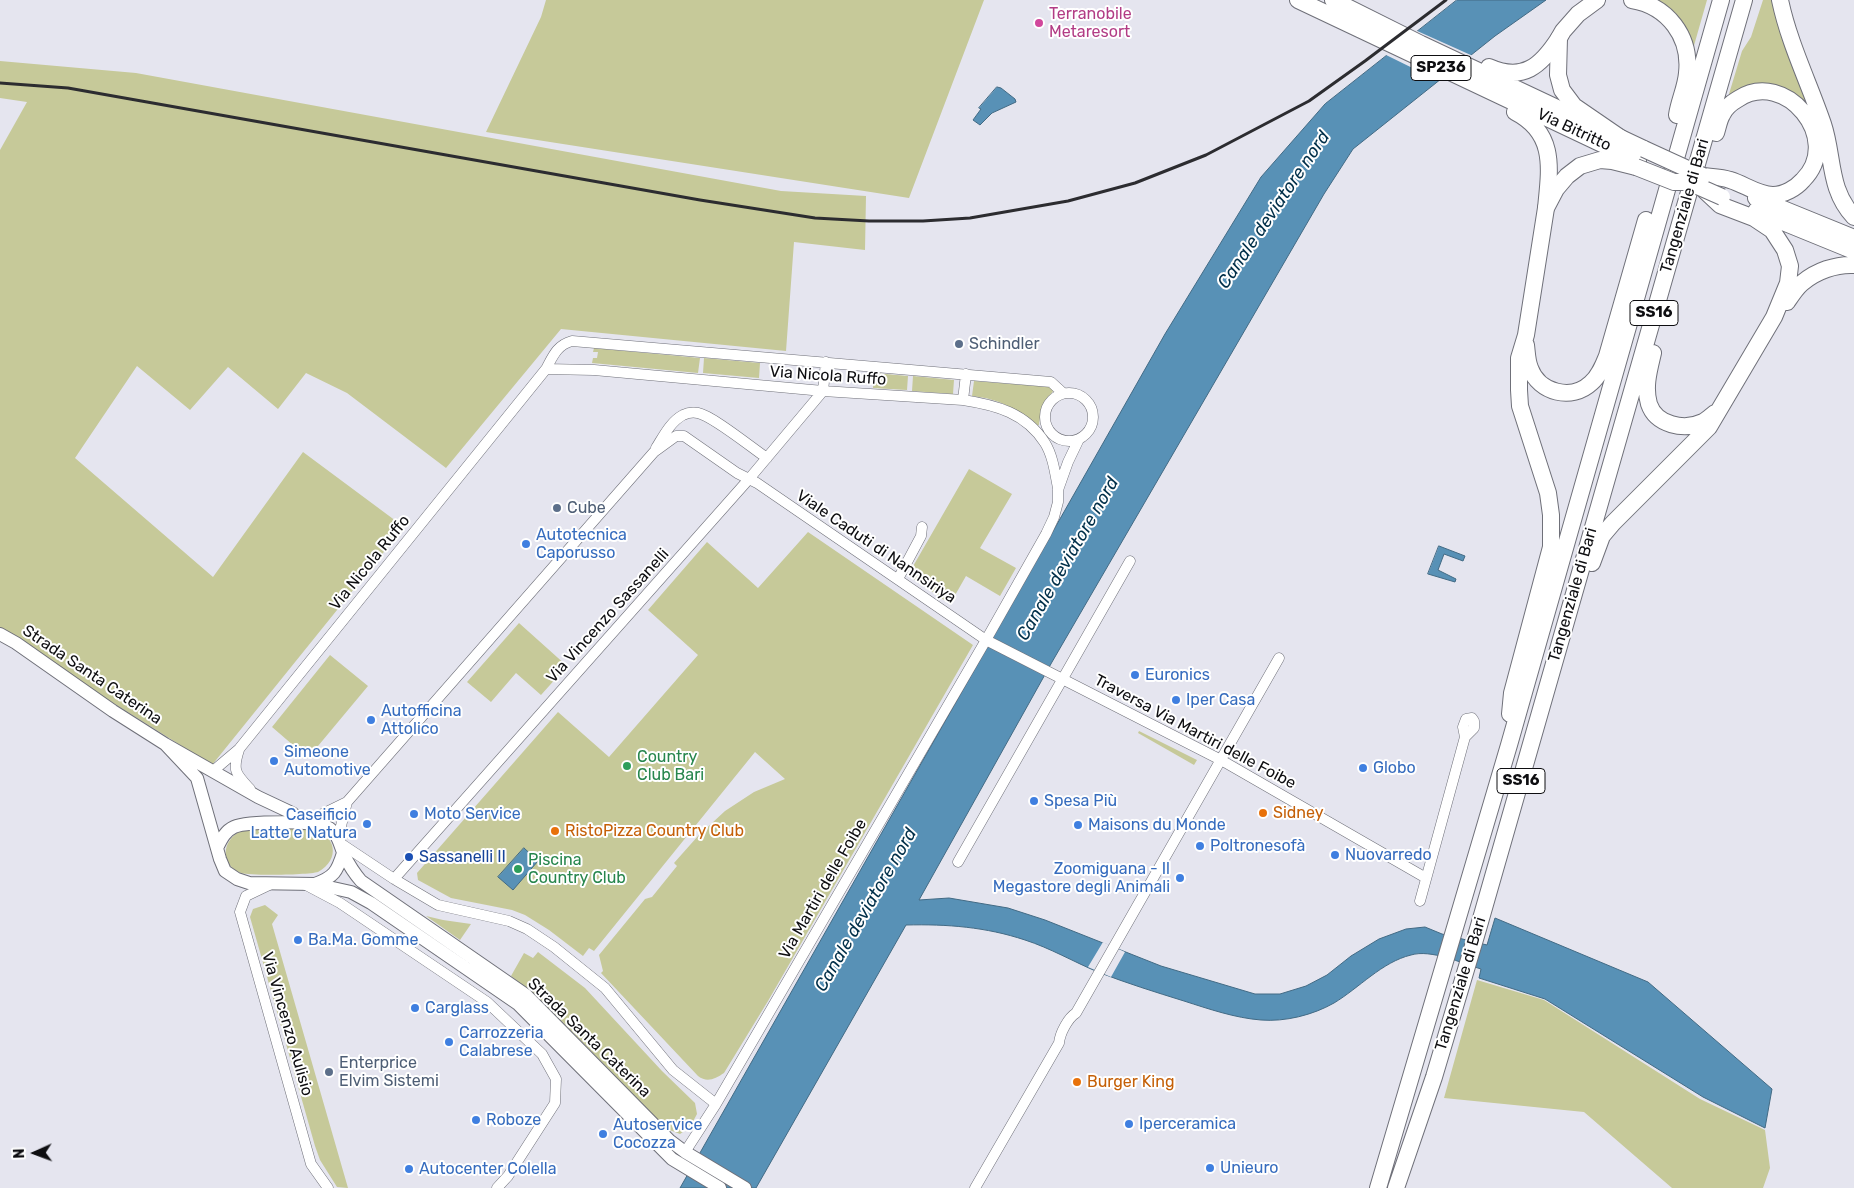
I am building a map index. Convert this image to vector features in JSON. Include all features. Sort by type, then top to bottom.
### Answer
[{"type":"main road","name":"Via Bitritto","points":[[1298,0],[1340,9],[1543,109],[1639,159]]},
{"type":"main road","points":[[1340,9],[1372,12],[1499,72],[1513,74],[1537,65],[1548,55],[1563,31],[1578,14],[1597,0]]},
{"type":"main road","points":[[1632,0],[1645,2],[1658,9],[1678,30],[1684,42],[1688,57],[1688,75],[1677,113],[1680,143]]},
{"type":"main road","name":"Tangenziale di Bari","points":[[1378,1188],[1509,745],[1721,0]]},
{"type":"main road","name":"Tangenziale di Bari","points":[[1396,1188],[1434,1076],[1476,936],[1672,249],[1697,178],[1744,0]]},
{"type":"main road","points":[[1780,0],[1793,43],[1823,124],[1835,184],[1854,217]]},
{"type":"main road","points":[[1340,9],[1360,36],[1530,121],[1540,133],[1549,154],[1546,208],[1526,335],[1519,358],[1520,406],[1548,493],[1551,515],[1551,547],[1512,693],[1509,745]]},
{"type":"main road","points":[[1559,38],[1558,75],[1562,90],[1574,106],[1625,141]]},
{"type":"main road","points":[[1546,208],[1556,189],[1567,176],[1580,166],[1600,160],[1639,159],[1674,182],[1697,178],[1729,179],[1761,193],[1774,195],[1786,192],[1798,186],[1809,174],[1817,160],[1812,127],[1801,110],[1785,97],[1771,92],[1744,94],[1730,104],[1722,114],[1710,150],[1697,178]]},
{"type":"main road","name":"Via Bitritto","points":[[1543,109],[1625,141],[1639,159]]},
{"type":"main road","points":[[1697,178],[1854,251]]},
{"type":"main road","points":[[1697,178],[1720,205],[1754,218],[1772,230],[1785,250],[1790,266],[1788,282],[1774,317]]},
{"type":"main road","points":[[1724,191],[1854,238]]},
{"type":"main road","points":[[1526,335],[1530,370],[1539,382],[1551,390],[1564,393],[1577,392],[1591,384],[1600,372],[1607,356],[1647,218],[1665,195]]},
{"type":"main road","points":[[1672,249],[1673,284],[1648,373],[1647,389],[1649,404],[1653,412],[1661,420],[1682,426],[1705,422],[1722,406]]},
{"type":"main road","points":[[1564,626],[1585,590],[1595,552],[1602,536],[1709,428],[1774,317],[1801,283],[1827,268],[1844,264],[1854,265]]},
{"type":"street","name":"Via Nicola Ruffo","points":[[213,771],[239,749],[546,370],[556,350],[564,343],[572,340],[1051,382],[1063,393]]},
{"type":"street","points":[[823,391],[826,362]]},
{"type":"street","name":"Via Nicola Ruffo","points":[[546,370],[594,370],[823,391],[963,400],[986,404],[1016,414],[1035,430],[1046,444],[1052,459],[1058,490]]},
{"type":"street","points":[[963,400],[966,374]]},
{"type":"street","name":"Via Vincenzo Sassanelli","points":[[394,879],[749,479],[823,391]]},
{"type":"street","points":[[1046,444],[1049,432],[1044,416],[1050,401],[1063,393],[1079,394],[1086,399],[1091,405],[1093,422],[1090,429],[1079,439],[1058,490]]},
{"type":"street","points":[[303,823],[347,802],[654,452],[668,428],[682,416],[698,413],[767,458]]},
{"type":"street","points":[[1035,430],[1049,432],[1063,440],[1079,439]]},
{"type":"street","name":"Viale Caduti di Nannsiriya","points":[[654,452],[676,436],[684,436],[737,473],[757,483],[986,640]]},
{"type":"street","name":"Via Martiri delle Foibe","points":[[688,1159],[716,1104],[1046,534],[1054,517],[1058,502],[1058,490]]},
{"type":"street","points":[[898,579],[921,536],[922,527]]},
{"type":"street","points":[[958,862],[1130,561]]},
{"type":"street","name":"Strada Santa Caterina","points":[[0,634],[165,744],[258,797],[292,813],[303,823]]},
{"type":"street","name":"Traversa Via Martiri delle Foibe","points":[[986,640],[1221,760],[1426,878]]},
{"type":"street","points":[[975,1188],[1059,1043],[1059,1037],[1114,947],[1279,658]]},
{"type":"street","points":[[1420,901],[1465,738]]},
{"type":"street","name":"Strada Santa Caterina","points":[[165,744],[197,778],[220,860],[226,870],[236,879],[249,883],[309,884],[351,892],[371,903],[518,1004],[672,1159],[688,1159],[745,1188]]},
{"type":"street","points":[[239,749],[235,761],[236,773],[258,797]]},
{"type":"street","points":[[309,884],[329,879],[338,868],[347,802]]},
{"type":"street","name":"Strada Santa Caterina","points":[[217,848],[222,837],[231,828],[242,824],[260,822],[303,823],[317,824],[330,828],[361,881],[526,995],[688,1159],[720,1188]]},
{"type":"street","name":"Strada Santa Caterina","points":[[340,844],[438,905],[509,921],[527,929],[554,947],[604,988],[673,1070],[716,1104]]},
{"type":"street","name":"Via Vincenzo Aulisio","points":[[276,883],[246,896],[240,912],[311,1164],[328,1188]]},
{"type":"street","points":[[309,884],[487,1002],[542,1054],[556,1079],[555,1103],[508,1176],[497,1188]]},
{"type":"green space","points":[[546,0],[984,0],[909,198],[486,132],[541,17]]},
{"type":"green space","points":[[1653,0],[1707,0],[1693,49]]},
{"type":"green space","points":[[1763,0],[1774,0],[1814,114],[1801,102],[1729,94],[1742,51],[1751,37]]},
{"type":"green space","points":[[0,61],[136,73],[781,191],[866,196],[865,250],[794,242],[786,351],[561,329],[446,468],[347,393],[306,373],[278,409],[228,367],[190,410],[137,366],[75,458],[213,577],[303,452],[404,527],[212,765],[0,632],[0,150],[27,102],[0,98]]},
{"type":"green space","points":[[594,348],[700,358],[698,373],[592,363],[593,358],[597,358],[598,352],[593,352]]},
{"type":"green space","points":[[704,358],[760,363],[759,378],[703,373]]},
{"type":"green space","points":[[874,373],[908,376],[907,390],[873,388]]},
{"type":"green space","points":[[913,376],[954,380],[953,394],[912,391]]},
{"type":"green space","points":[[974,381],[1050,387],[1054,390],[1043,406],[1039,425],[1037,426],[1007,405],[991,399],[972,396]]},
{"type":"green space","points":[[969,469],[1012,494],[980,548],[1016,568],[1000,596],[966,576],[950,604],[908,575]]},
{"type":"green space","points":[[808,532],[973,645],[768,1001],[724,1073],[708,1080],[698,1076],[601,973],[603,971],[599,955],[645,899],[652,897],[677,866],[674,863],[698,836],[725,811],[754,792],[785,779],[755,752],[594,951],[589,948],[583,956],[549,930],[525,915],[512,910],[451,898],[418,880],[417,873],[558,712],[609,757],[698,655],[648,610],[707,542],[758,588]]},
{"type":"green space","points":[[519,623],[567,666],[541,695],[516,673],[491,702],[467,682]]},
{"type":"green space","points":[[330,655],[368,686],[308,758],[272,727]]},
{"type":"green space","points":[[1139,731],[1197,760],[1194,765],[1138,733]]},
{"type":"green space","points":[[312,828],[326,836],[333,848],[330,861],[318,872],[267,875],[246,874],[241,873],[228,863],[226,849],[228,842],[239,832],[247,829]]},
{"type":"green space","points":[[265,905],[278,915],[272,924],[348,1188],[337,1187],[320,1160],[315,1146],[250,917],[253,909]]},
{"type":"green space","points":[[426,916],[443,920],[471,924],[460,940]]},
{"type":"green space","points":[[538,952],[585,988],[662,1071],[695,1103],[697,1114],[690,1127],[680,1134],[667,1129],[542,1001],[511,976],[524,953],[533,958]]},
{"type":"green space","points":[[1477,980],[1544,1000],[1700,1099],[1765,1130],[1770,1168],[1763,1188],[1672,1188],[1584,1112],[1444,1098]]},
{"type":"water","name":"Canale deviatore nord","points":[[1457,0],[1546,0],[1495,36],[1353,149],[1324,194],[1052,662],[919,900],[949,898],[1008,908],[1045,920],[1161,966],[1255,994],[1280,994],[1306,986],[1327,975],[1351,956],[1379,939],[1406,929],[1425,927],[1442,934],[1487,945],[1495,918],[1648,982],[1772,1089],[1765,1128],[1703,1097],[1545,999],[1479,978],[1481,969],[1437,955],[1419,954],[1400,958],[1380,969],[1334,1003],[1317,1011],[1289,1019],[1261,1020],[1222,1013],[1130,984],[1098,972],[1044,947],[996,932],[966,927],[906,925],[756,1188],[680,1188],[1165,334],[1261,177],[1325,104]]},
{"type":"water","points":[[997,87],[1015,99],[1016,102],[992,113],[980,125],[973,120],[981,109],[979,108]]},
{"type":"water","points":[[1439,546],[1465,556],[1463,561],[1444,554],[1438,570],[1456,579],[1455,582],[1428,574]]},
{"type":"water","name":"Piscina Country Club","points":[[524,848],[538,861],[513,890],[498,877]]},
{"type":"pier","points":[[1415,30],[1473,56],[1441,82],[1384,54]]},
{"type":"pier","points":[[1103,942],[1125,952],[1111,977],[1088,967]]},
{"type":"railway","points":[[0,83],[68,88],[700,200],[815,218],[923,221],[970,218],[1068,201],[1135,183],[1206,155],[1309,101],[1446,0]]},
{"type":"place","name":"Terranobile Metaresort","points":[[1039,23]]},
{"type":"place","name":"Schindler","points":[[959,344]]},
{"type":"place","name":"Cube","points":[[557,508]]},
{"type":"place","name":"Autotecnica Caporusso","points":[[526,544]]},
{"type":"place","name":"Euronics","points":[[1135,675]]},
{"type":"place","name":"Iper Casa","points":[[1176,700]]},
{"type":"place","name":"Autofficina Attolico","points":[[371,720]]},
{"type":"place","name":"Simeone Automotive","points":[[274,761]]},
{"type":"place","name":"Country Club Bari","points":[[627,766]]},
{"type":"place","name":"Globo","points":[[1363,768]]},
{"type":"place","name":"Spesa Più","points":[[1034,801]]},
{"type":"place","name":"Sidney","points":[[1263,813]]},
{"type":"place","name":"Moto Service","points":[[414,814]]},
{"type":"place","name":"Caseificio Latte e Natura","points":[[367,824]]},
{"type":"place","name":"Maisons du Monde","points":[[1078,825]]},
{"type":"place","name":"RistoPizza Country Club","points":[[555,831]]},
{"type":"place","name":"Poltronesofà","points":[[1200,846]]},
{"type":"place","name":"Nuovarredo","points":[[1335,855]]},
{"type":"place","name":"Sassanelli II","points":[[409,857]]},
{"type":"place","name":"Piscina Country Club","points":[[518,869]]},
{"type":"place","name":"Zoomiguana - Il Megastore degli Animali","points":[[1180,878]]},
{"type":"place","name":"Ba.Ma. Gomme","points":[[298,940]]},
{"type":"place","name":"Carglass","points":[[415,1008]]},
{"type":"place","name":"Carrozzeria Calabrese","points":[[449,1042]]},
{"type":"place","name":"Enterprice Elvim Sistemi","points":[[329,1072]]},
{"type":"place","name":"Burger King","points":[[1077,1082]]},
{"type":"place","name":"Roboze","points":[[476,1120]]},
{"type":"place","name":"Iperceramica","points":[[1129,1124]]},
{"type":"place","name":"Autoservice Cocozza","points":[[603,1134]]},
{"type":"place","name":"Unieuro","points":[[1210,1168]]},
{"type":"place","name":"Autocenter Colella","points":[[409,1169]]}]
